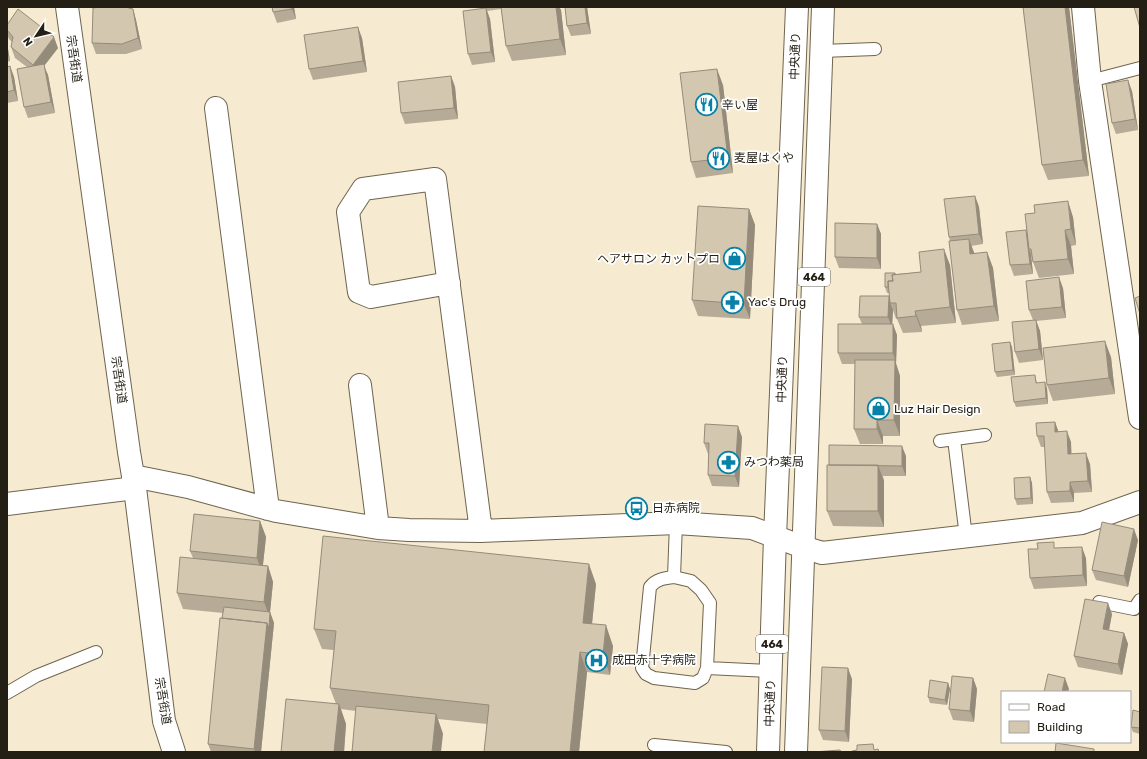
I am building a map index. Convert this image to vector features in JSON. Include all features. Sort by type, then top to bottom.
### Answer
[{"type":"main road","name":"宗吾街道","points":[[67,7],[134,482],[164,721],[174,752]]},
{"type":"main road","name":"中央通り","points":[[768,752],[775,537],[797,7]]},
{"type":"main road","name":"464","points":[[796,752],[823,7]]},
{"type":"main road","points":[[1083,7],[1090,81],[1140,418]]},
{"type":"main road","points":[[216,108],[268,508]]},
{"type":"main road","points":[[449,283],[371,297],[359,292],[348,212],[363,188],[435,179],[449,283],[482,531]]},
{"type":"main road","points":[[360,385],[378,528]]},
{"type":"main road","points":[[7,504],[134,482],[188,487],[268,508],[378,528],[482,531],[676,523],[752,528],[822,553],[1082,523],[1140,502]]},
{"type":"lane","points":[[822,51],[875,49]]},
{"type":"lane","points":[[1090,81],[1140,68]]},
{"type":"lane","points":[[940,441],[985,435]]},
{"type":"lane","points":[[954,439],[966,537]]},
{"type":"lane","points":[[674,577],[676,523]]},
{"type":"lane","points":[[674,577],[691,581],[701,590],[710,603],[707,668],[704,678],[695,683],[654,678],[646,674],[642,668],[650,587],[654,582],[664,578],[674,577]]},
{"type":"lane","points":[[1099,602],[1134,609],[1140,600]]},
{"type":"lane","points":[[7,693],[36,676],[96,652]]},
{"type":"lane","points":[[707,668],[771,670]]},
{"type":"lane","points":[[654,745],[726,752]]},
{"type":"building","points":[[125,7],[133,9],[138,38],[122,44],[92,43],[93,8]]},
{"type":"building","points":[[272,7],[292,7],[292,9],[273,12]]},
{"type":"building","points":[[501,7],[556,7],[560,39],[506,46]]},
{"type":"building","points":[[565,7],[585,7],[587,23],[567,26]]},
{"type":"building","points":[[1023,7],[1065,7],[1083,160],[1042,165]]},
{"type":"building","points":[[1134,7],[1140,7],[1140,28]]},
{"type":"building","points":[[486,8],[491,52],[468,54],[463,11]]},
{"type":"building","points":[[18,9],[54,37],[33,65],[11,47],[13,37],[7,30],[7,25]]},
{"type":"building","points":[[358,27],[363,61],[309,69],[304,35]]},
{"type":"building","points":[[44,64],[51,102],[24,107],[17,69]]},
{"type":"building","points":[[10,66],[14,90],[7,92],[7,67]]},
{"type":"building","points":[[717,69],[728,158],[691,162],[680,73]]},
{"type":"building","points":[[451,76],[454,108],[401,113],[398,82]]},
{"type":"building","points":[[1128,80],[1135,119],[1112,123],[1106,84]]},
{"type":"building","points":[[975,196],[979,234],[949,237],[944,199]]},
{"type":"building","points":[[1068,201],[1071,229],[1065,230],[1068,259],[1033,262],[1031,249],[1029,249],[1025,214],[1035,213],[1034,205]]},
{"type":"building","points":[[698,206],[749,209],[744,304],[692,300]]},
{"type":"building","points":[[835,223],[877,224],[877,258],[835,257]]},
{"type":"building","points":[[1026,230],[1030,264],[1010,265],[1006,232]]},
{"type":"building","points":[[969,239],[970,254],[987,252],[994,306],[957,310],[949,241]]},
{"type":"building","points":[[944,249],[950,307],[915,311],[916,316],[897,318],[896,303],[890,303],[888,281],[893,281],[892,275],[921,272],[919,252]]},
{"type":"building","points":[[885,273],[895,273],[892,275],[893,281],[888,281],[888,287],[885,287]]},
{"type":"building","points":[[1059,277],[1062,307],[1029,310],[1026,281]]},
{"type":"building","points":[[860,296],[889,296],[888,317],[859,317]]},
{"type":"building","points":[[1140,296],[1140,314],[1135,298]]},
{"type":"building","points":[[1036,320],[1039,349],[1015,352],[1012,322]]},
{"type":"building","points":[[838,324],[893,324],[893,353],[838,353]]},
{"type":"building","points":[[1105,341],[1109,378],[1047,385],[1043,348]]},
{"type":"building","points":[[1010,342],[1013,370],[995,372],[992,344]]},
{"type":"building","points":[[855,360],[895,360],[894,420],[877,420],[877,429],[854,429]]},
{"type":"building","points":[[1035,375],[1036,383],[1045,382],[1046,398],[1014,402],[1011,377]]},
{"type":"building","points":[[1055,422],[1055,432],[1067,431],[1068,454],[1086,453],[1088,481],[1070,482],[1070,491],[1047,492],[1044,436],[1037,436],[1036,423]]},
{"type":"building","points":[[705,424],[738,426],[735,476],[708,475],[709,443],[704,443]]},
{"type":"building","points":[[829,445],[902,446],[902,466],[829,465]]},
{"type":"building","points":[[827,465],[878,465],[878,511],[827,511]]},
{"type":"building","points":[[1030,477],[1031,498],[1015,499],[1014,478]]},
{"type":"building","points":[[194,514],[260,521],[257,558],[190,551]]},
{"type":"building","points":[[1102,522],[1134,529],[1124,576],[1092,570]]},
{"type":"building","points":[[323,536],[589,564],[583,623],[606,625],[603,655],[580,652],[570,752],[484,752],[489,705],[330,688],[336,631],[314,629]]},
{"type":"building","points":[[1054,542],[1054,548],[1082,547],[1083,575],[1030,578],[1028,549],[1038,549],[1037,543]]},
{"type":"building","points":[[180,557],[268,566],[264,602],[177,593]]},
{"type":"building","points":[[1085,599],[1108,603],[1103,629],[1124,633],[1118,664],[1074,656]]},
{"type":"building","points":[[224,607],[270,612],[269,628],[267,623],[222,618]]},
{"type":"building","points":[[220,618],[267,623],[254,749],[208,744]]},
{"type":"building","points":[[822,667],[848,668],[845,731],[819,730]]},
{"type":"building","points":[[1048,674],[1065,678],[1062,691],[1044,691]]},
{"type":"building","points":[[952,676],[973,678],[970,711],[949,709]]},
{"type":"building","points":[[930,680],[948,683],[945,700],[928,697]]},
{"type":"building","points":[[286,699],[339,704],[334,752],[281,752]]},
{"type":"building","points":[[356,706],[436,714],[432,752],[352,752]]},
{"type":"building","points":[[1133,710],[1140,712],[1140,728],[1131,727]]},
{"type":"building","points":[[1056,743],[1094,749],[1094,752],[1055,752]]},
{"type":"building","points":[[873,744],[874,750],[878,749],[879,752],[852,752],[857,750],[857,745]]},
{"type":"building","points":[[840,750],[841,752],[814,752]]},
{"type":"place","name":"辛い屋","points":[[707,105]]},
{"type":"place","name":"麦屋はくや","points":[[718,158]]},
{"type":"place","name":"ヘアサロン カットプロ","points":[[735,259]]},
{"type":"place","name":"Yac's Drug","points":[[733,302]]},
{"type":"place","name":"Luz Hair Design","points":[[878,409]]},
{"type":"place","name":"みつわ薬局","points":[[728,462]]},
{"type":"place","name":"日赤病院","points":[[636,508]]},
{"type":"place","name":"成田赤十字病院","points":[[597,660]]}]
